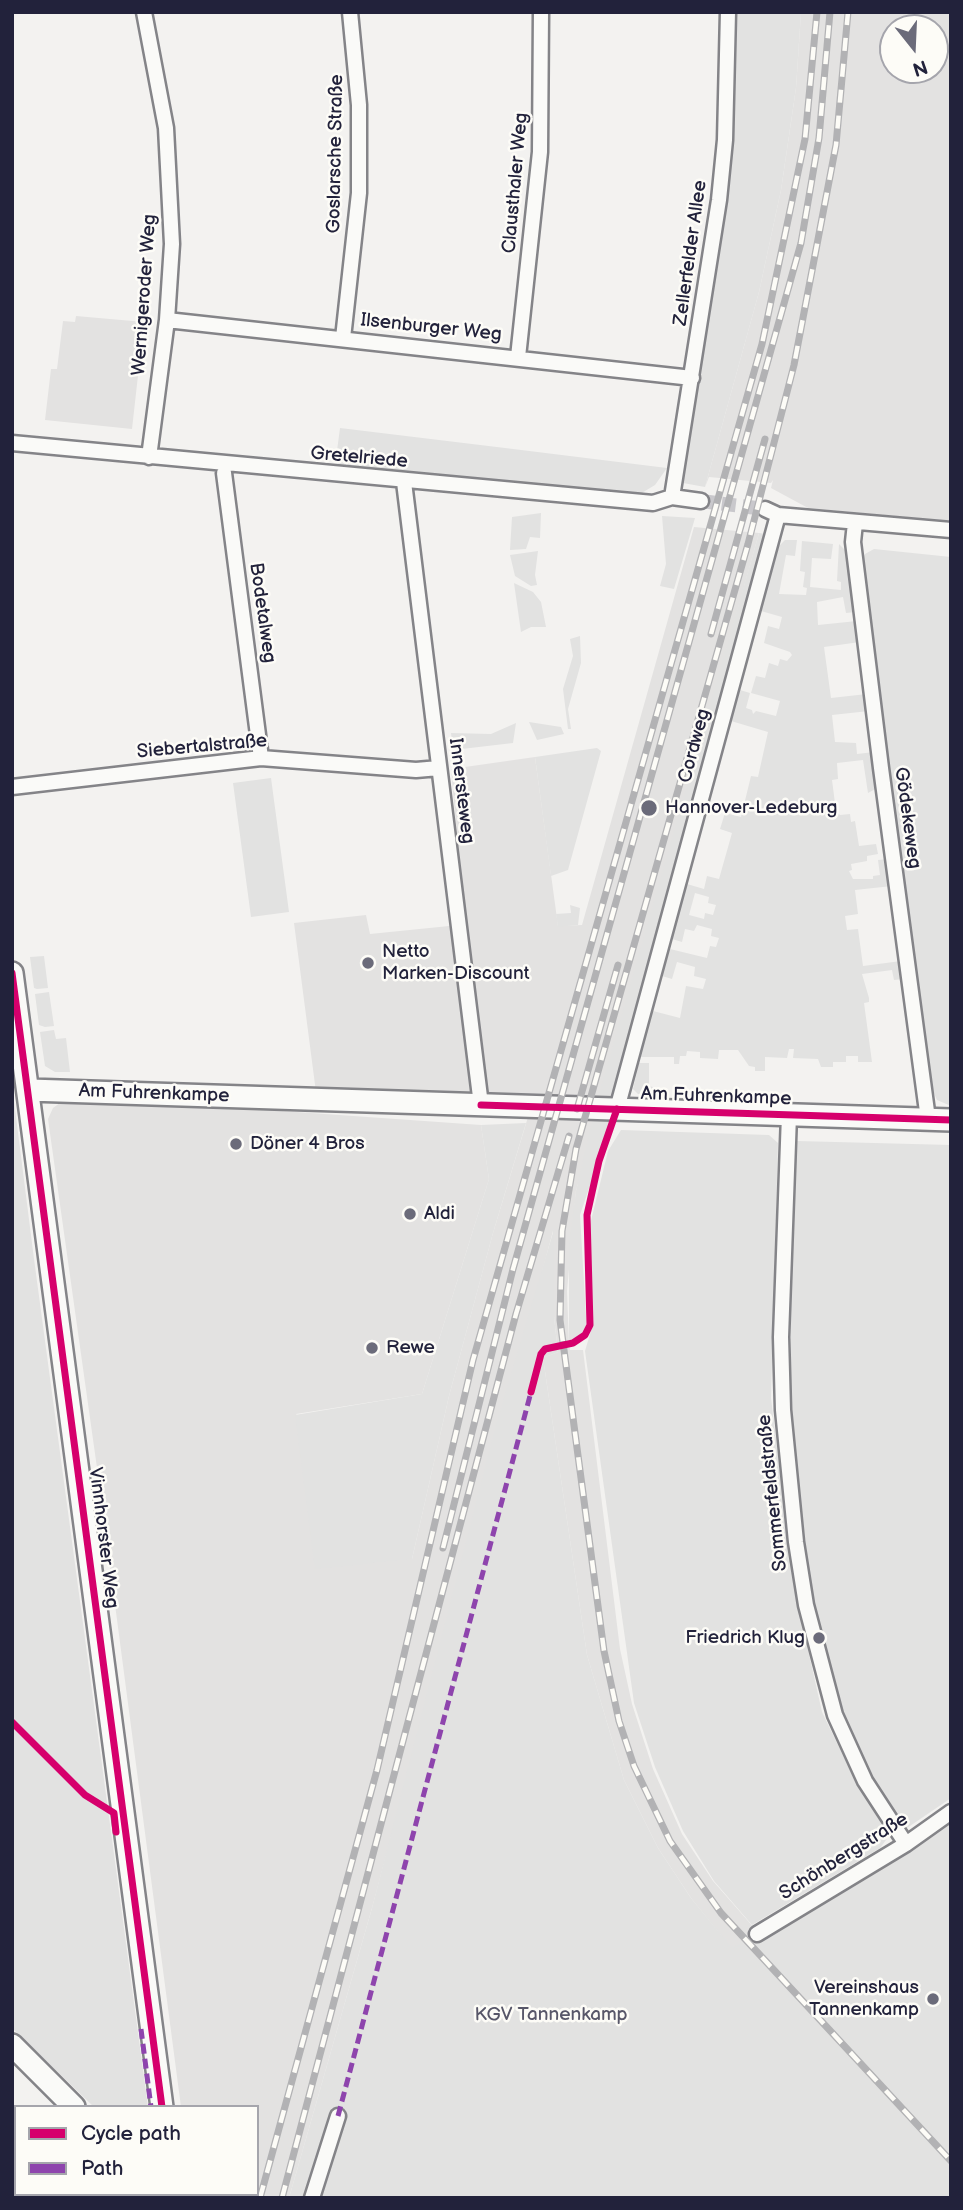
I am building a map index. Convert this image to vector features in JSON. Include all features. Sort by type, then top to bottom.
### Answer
[{"type":"street","name":"Wernigeroder Weg","points":[[144,12],[166,128],[172,244],[166,320],[149,457]]},
{"type":"street","name":"Goslarsche Straße","points":[[343,338],[359,193],[359,105],[350,12]]},
{"type":"street","name":"Clausthaler Weg","points":[[517,357],[540,152],[541,12]]},
{"type":"street","name":"Zellerfelder Allee","points":[[672,497],[719,200],[727,99],[728,12]]},
{"type":"street","name":"Ilsenburger Weg","points":[[166,320],[692,377]]},
{"type":"street","name":"Gretelriede","points":[[12,443],[404,482],[653,503],[672,497],[701,501]]},
{"type":"street","name":"Bodetalweg","points":[[224,473],[261,758]]},
{"type":"street","name":"Innersteweg","points":[[404,482],[481,1105]]},
{"type":"street","name":"Cordweg","points":[[617,1110],[771,512],[855,523]]},
{"type":"street","points":[[855,523],[951,530]]},
{"type":"street","name":"Gödekeweg","points":[[855,523],[853,542],[879,755],[928,1119]]},
{"type":"street","name":"Siebertalstraße","points":[[12,788],[261,758],[416,769],[439,768]]},
{"type":"street","name":"Vinnhorster Weg","points":[[12,973],[162,2105]]},
{"type":"street","name":"Am Fuhrenkampe","points":[[29,1090],[951,1120]]},
{"type":"street","name":"Sommerfeldstraße","points":[[789,1115],[781,1337],[786,1452],[806,1605],[835,1716],[865,1781],[905,1844]]},
{"type":"street","name":"Schönbergstraße","points":[[757,1934],[905,1844],[951,1812]]},
{"type":"street","points":[[12,2045],[72,2105]]},
{"type":"street","points":[[312,2198],[338,2116]]},
{"type":"shaded area","points":[[801,12],[951,12],[951,521],[808,508],[771,488],[773,480],[771,483],[709,477],[705,487],[759,292],[781,190],[796,88]]},
{"type":"shaded area","points":[[76,316],[144,322],[132,429],[45,420],[51,369],[57,369],[63,321],[75,322]]},
{"type":"shaded area","points":[[694,527],[759,533],[576,1191],[567,1291],[569,1344],[570,1350],[583,1350],[620,1649],[632,1704],[653,1769],[682,1834],[713,1881],[899,2093],[731,1948],[691,1898],[658,1848],[624,1780],[587,1655],[543,1358],[558,1352],[554,1317],[553,1231],[372,1908],[289,2198],[243,2198],[259,2196],[259,2105],[181,2105],[48,1119],[53,1108],[64,1100],[254,1109],[481,1125],[489,1179],[422,1394],[296,1414],[412,1559],[449,1396],[493,1233],[531,1107],[317,1100],[294,923],[366,915],[370,934],[459,925],[479,1076],[451,769],[535,757],[558,926],[582,925]]},
{"type":"green space","points":[[733,12],[801,12],[796,88],[781,190],[759,292],[705,487],[683,483],[681,479],[685,461],[679,459],[707,319]]},
{"type":"green space","points":[[340,428],[667,468],[655,485],[640,494],[335,466]]},
{"type":"green space","points":[[541,513],[540,538],[530,537],[526,549],[510,550],[512,517]]},
{"type":"green space","points":[[662,516],[695,518],[674,589],[660,586],[666,564]]},
{"type":"green space","points":[[759,533],[772,535],[615,1111],[580,1215],[587,1334],[581,1341],[569,1344],[569,1244],[576,1191],[595,1109]]},
{"type":"green space","points":[[785,540],[797,540],[795,556],[786,555],[779,594],[806,595],[807,588],[803,587],[805,572],[800,571],[802,541],[833,544],[831,559],[812,558],[810,587],[841,590],[841,582],[837,581],[839,544],[848,553],[856,612],[846,613],[843,597],[817,602],[818,625],[857,621],[860,642],[824,647],[831,698],[867,694],[869,711],[832,715],[835,742],[856,743],[857,754],[874,752],[879,787],[868,793],[863,760],[837,763],[838,779],[832,780],[836,811],[840,815],[850,814],[851,822],[855,821],[859,846],[876,844],[878,854],[867,856],[867,861],[851,864],[852,870],[849,871],[853,879],[873,879],[873,876],[880,875],[878,860],[888,859],[892,886],[855,890],[858,914],[845,916],[847,930],[858,929],[863,966],[901,961],[904,979],[894,980],[892,970],[862,974],[869,998],[869,1002],[864,1003],[872,1062],[858,1062],[858,1056],[846,1056],[846,1062],[833,1062],[833,1067],[821,1067],[818,1059],[793,1058],[794,1049],[789,1049],[787,1058],[765,1057],[765,1071],[755,1071],[755,1067],[749,1066],[738,1050],[719,1050],[718,1059],[700,1058],[700,1052],[687,1051],[686,1056],[680,1056],[679,1064],[674,1064],[674,1057],[640,1057],[653,1011],[680,1018],[686,986],[703,989],[706,979],[694,976],[695,967],[677,962],[672,979],[662,976],[670,949],[707,958],[710,946],[716,947],[719,938],[711,936],[712,929],[697,925],[694,931],[685,929],[682,942],[672,939],[687,884],[704,889],[707,876],[719,879],[732,833],[720,829],[725,813],[741,817],[751,776],[758,777],[768,732],[731,721],[740,690],[750,693],[746,708],[752,710],[753,714],[756,711],[776,716],[780,701],[751,693],[756,676],[765,678],[769,663],[778,666],[780,659],[787,661],[792,655],[764,643],[768,626],[779,629],[782,617],[761,611],[779,546]],"holes":[[[695,893],[709,897],[708,903],[716,905],[713,915],[705,913],[704,919],[689,915]]]},
{"type":"green space","points":[[874,549],[951,557],[951,1106],[937,1100],[932,1089],[862,560],[865,554]]},
{"type":"green space","points":[[538,551],[535,575],[537,585],[531,586],[515,576],[510,555]]},
{"type":"green space","points":[[514,583],[533,592],[541,602],[546,627],[531,627],[521,632]]},
{"type":"green space","points":[[580,636],[581,663],[568,709],[571,729],[568,729],[563,689],[573,656],[570,639]]},
{"type":"green space","points":[[529,722],[561,727],[564,734],[537,740]]},
{"type":"green space","points":[[516,723],[513,743],[453,750],[451,733],[491,734]]},
{"type":"green space","points":[[597,748],[601,751],[568,870],[551,876],[535,757]]},
{"type":"green space","points":[[271,778],[289,912],[251,917],[233,783]]},
{"type":"green space","points":[[570,905],[580,908],[578,925],[558,927],[556,914],[571,913]]},
{"type":"green space","points":[[44,956],[48,988],[37,989],[34,988],[30,957]]},
{"type":"green space","points":[[49,992],[54,1026],[45,1027],[39,1025],[35,994]]},
{"type":"green space","points":[[54,1030],[56,1039],[66,1038],[70,1072],[55,1072],[45,1066],[40,1032]]},
{"type":"green space","points":[[639,1063],[649,1063],[649,1086],[653,1087],[653,1094],[638,1094],[633,1089]]},
{"type":"green space","points":[[12,1085],[148,2105],[92,2105],[12,2028]]},
{"type":"green space","points":[[526,1123],[449,1396],[412,1559],[315,1569],[295,1415],[422,1394],[489,1179],[481,1125]]},
{"type":"green space","points":[[621,1130],[769,1135],[778,1143],[771,1398],[794,1587],[822,1712],[852,1774],[889,1836],[880,1848],[752,1925],[714,1881],[683,1831],[655,1767],[634,1703],[585,1351],[593,1324],[588,1233],[608,1151]]},
{"type":"green space","points":[[797,1141],[951,1145],[951,1798],[907,1828],[899,1822],[865,1768],[830,1680],[811,1586],[791,1427],[790,1252]]},
{"type":"green space","name":"KGV Tannenkamp","points":[[554,1229],[554,1317],[558,1352],[543,1358],[587,1655],[624,1780],[658,1848],[691,1898],[732,1948],[951,1812],[951,2198],[289,2198],[372,1908],[495,1429]]},
{"type":"tunnel","points":[[701,501],[765,509]]},
{"type":"railway","points":[[260,2198],[377,1770],[473,1360],[762,344],[805,139],[817,12]]},
{"type":"railway","points":[[443,1548],[513,1269],[801,243],[819,138],[830,12]]},
{"type":"railway","points":[[848,12],[836,145],[794,365],[748,544],[576,1149],[562,1231],[560,1320],[604,1651],[619,1721],[634,1766],[670,1841],[721,1913],[951,2161]]},
{"type":"railway","points":[[711,634],[765,439]]},
{"type":"railway","points":[[577,1109],[618,965]]},
{"type":"railway","points":[[282,2198],[516,1314],[569,1136]]},
{"type":"marked path","points":[[338,2116],[531,1392]]},
{"type":"marked path","points":[[141,2029],[151,2105]]},
{"type":"cycle path","points":[[12,973],[162,2105]]},
{"type":"cycle path","points":[[481,1105],[951,1120]]},
{"type":"cycle path","points":[[531,1392],[541,1354],[545,1349],[573,1343],[585,1335],[590,1325],[587,1215],[599,1161],[617,1109]]},
{"type":"cycle path","points":[[12,1722],[85,1795],[114,1813],[116,1832]]},
{"type":"place","name":"Hannover-Ledeburg","points":[[649,808]]},
{"type":"place","name":"Netto Marken-Discount","points":[[368,963]]},
{"type":"place","name":"Döner 4 Bros","points":[[236,1144]]},
{"type":"place","name":"Aldi","points":[[410,1214]]},
{"type":"place","name":"Rewe","points":[[372,1348]]},
{"type":"place","name":"Friedrich Klug","points":[[819,1638]]},
{"type":"place","name":"Vereinshaus Tannenkamp","points":[[933,1999]]}]
